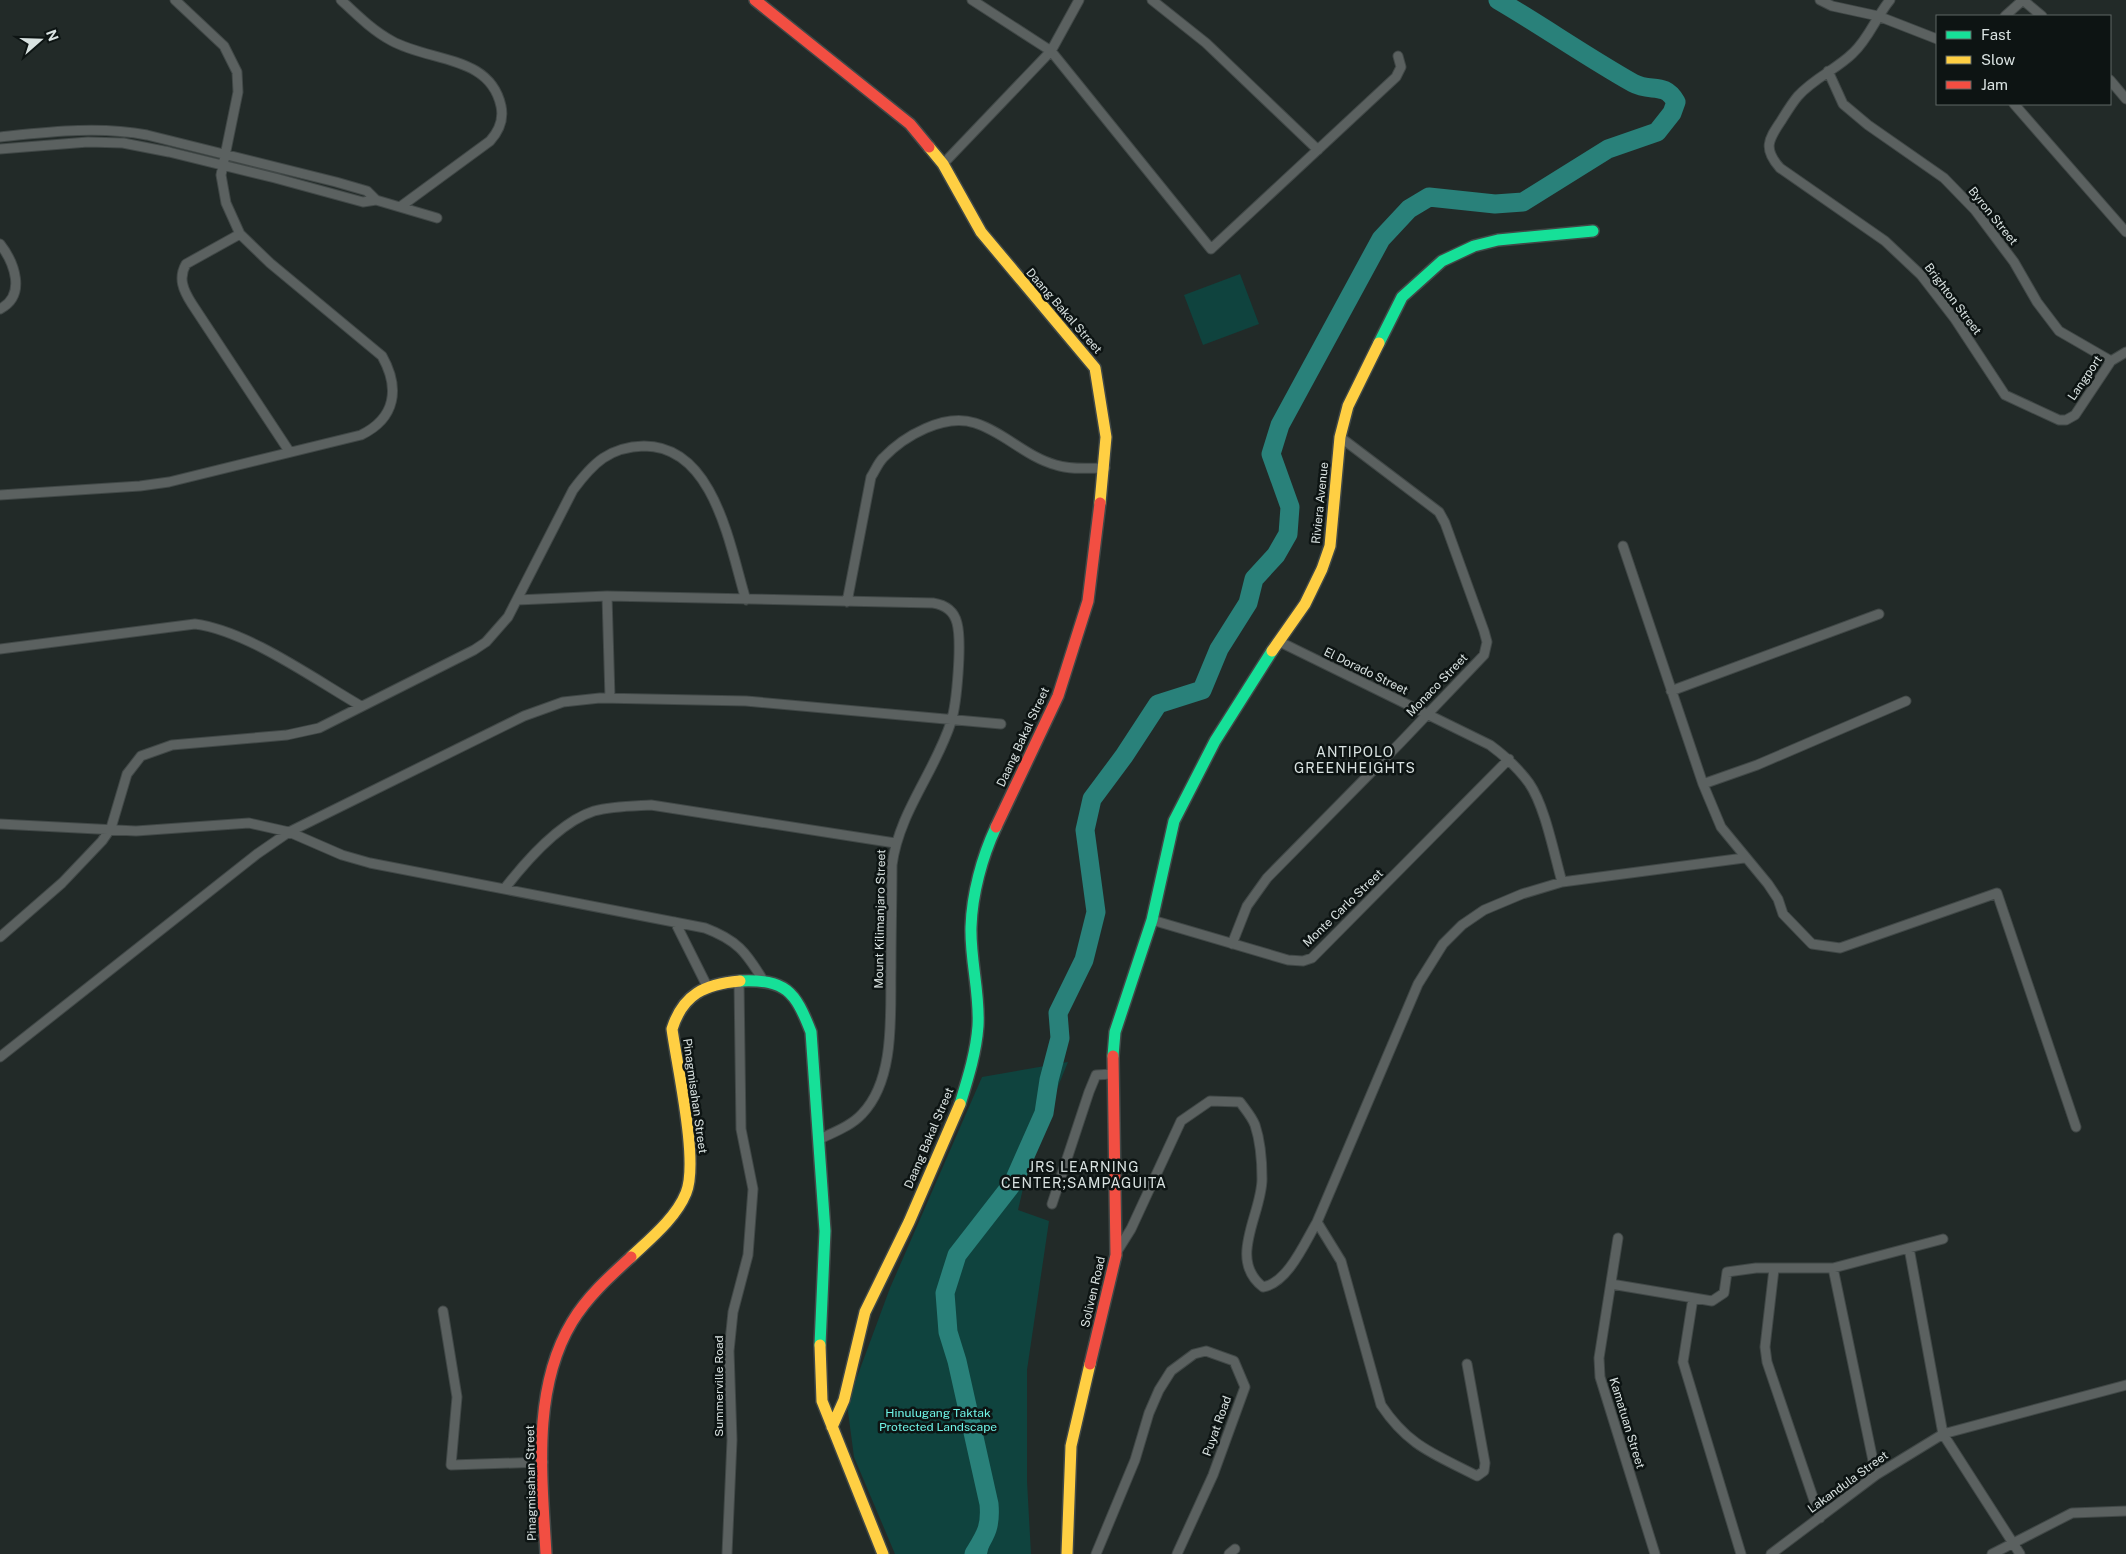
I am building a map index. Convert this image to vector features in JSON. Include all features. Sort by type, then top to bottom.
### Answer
[{"type":"street","points":[[0,495],[140,486],[169,482],[348,438],[375,428],[385,418],[391,404],[393,385],[389,369],[382,356],[369,343],[270,263],[240,234],[232,219],[222,188],[224,153],[238,92],[237,72],[224,46],[175,0]]},
{"type":"street","points":[[341,0],[373,30],[393,42],[475,68],[491,82],[499,96],[502,114],[499,131],[490,141],[400,207]]},
{"type":"street","name":"Daang Bakal Street","points":[[754,0],[910,124],[943,164],[981,232],[1095,368],[1106,437],[1105,468],[1088,601],[1058,696],[988,844],[977,884],[971,927],[978,1025],[972,1068],[952,1124],[909,1222],[865,1312],[844,1400],[832,1427]]},
{"type":"street","points":[[972,0],[1051,51],[1211,249],[1396,77],[1401,67],[1398,56]]},
{"type":"street","points":[[943,164],[1051,51],[1080,0]]},
{"type":"street","points":[[1152,0],[1206,43],[1318,150]]},
{"type":"street","points":[[1820,0],[1832,6],[1878,16],[1936,39]]},
{"type":"street","points":[[1828,71],[1852,56],[1867,40],[1878,16],[1890,0]]},
{"type":"street","points":[[2006,15],[2023,0],[2041,15]]},
{"type":"street","name":"Brighton Street","points":[[1828,71],[1798,96],[1769,138],[1769,152],[1780,168],[1884,241],[1921,275],[1955,319],[2005,395],[2059,420],[2066,420]]},
{"type":"street","name":"Byron Street","points":[[1828,71],[1843,104],[1868,125],[1944,178],[1975,210],[2014,262],[2037,302],[2059,331],[2111,360]]},
{"type":"street","points":[[2111,81],[2126,99]]},
{"type":"street","points":[[2015,105],[2126,232]]},
{"type":"street","points":[[0,137],[88,130],[124,131],[224,153],[367,191],[376,200]]},
{"type":"street","points":[[0,149],[88,142],[123,143],[222,165],[363,202],[376,200],[437,218]]},
{"type":"street","name":"Riviera Avenue","points":[[1152,920],[1174,821],[1215,741],[1278,641],[1304,604],[1322,569],[1330,546],[1340,437],[1348,406],[1402,297],[1435,267],[1474,246],[1498,240],[1593,231]]},
{"type":"street","points":[[240,234],[186,264],[182,270],[181,279],[185,293],[289,451]]},
{"type":"street","points":[[0,244],[11,258],[16,271],[12,296],[6,306],[0,309]]},
{"type":"street","name":"Langport","points":[[2066,420],[2075,415],[2111,360],[2126,352]]},
{"type":"street","points":[[517,600],[607,596],[848,602],[871,477],[881,459],[898,444],[918,432],[958,420],[975,423],[1031,456],[1057,466],[1105,468]]},
{"type":"street","name":"Monaco Street","points":[[1232,944],[1247,906],[1267,878],[1484,655],[1487,642],[1446,523],[1439,512],[1340,437]]},
{"type":"street","points":[[0,937],[62,883],[112,828],[127,774],[141,756],[156,748],[172,745],[305,732],[335,721],[360,706],[474,650],[498,630],[517,600],[573,490],[586,473],[615,450],[630,446],[649,446],[669,451],[682,458],[696,470],[708,486],[746,600]]},
{"type":"street","points":[[1623,546],[1703,784],[1721,828],[1744,858],[1768,884],[1778,899],[1783,914],[1812,944],[1840,948],[1998,892],[2076,1127]]},
{"type":"street","points":[[607,596],[610,698]]},
{"type":"street","name":"Mount Kilimanjaro Street","points":[[820,1139],[844,1127],[863,1113],[872,1101],[884,1072],[891,1024],[892,865],[895,843],[901,824],[930,770],[952,720],[957,680],[958,630],[957,623],[949,608],[933,603],[848,602]]},
{"type":"street","points":[[1671,691],[1879,614]]},
{"type":"street","points":[[0,649],[55,644],[195,624],[214,627],[254,644],[360,706]]},
{"type":"street","name":"El Dorado Street","points":[[1278,641],[1490,745],[1508,759],[1530,784],[1543,817],[1562,882]]},
{"type":"street","points":[[0,1057],[250,860],[289,832],[524,716],[563,702],[610,698],[746,701],[1001,724]]},
{"type":"street","points":[[1703,784],[1758,765],[1906,700]]},
{"type":"street","name":"Monte Carlo Street","points":[[1152,920],[1288,960],[1303,961],[1312,958],[1508,759]]},
{"type":"street","points":[[505,888],[524,864],[568,824],[593,812],[619,807],[651,806],[895,843]]},
{"type":"street","points":[[0,824],[136,830],[249,823],[289,832],[342,855],[370,863],[705,928],[729,938],[748,954],[763,980]]},
{"type":"street","points":[[1116,1254],[1131,1229],[1181,1121],[1210,1101],[1240,1102],[1255,1125],[1262,1181],[1247,1243],[1247,1266],[1252,1278],[1263,1287],[1272,1286],[1280,1280],[1302,1249],[1317,1222],[1418,984],[1443,944],[1462,925],[1484,910],[1522,894],[1562,882],[1744,858]]},
{"type":"street","name":"Soliven Road","points":[[1066,1554],[1071,1446],[1116,1254],[1112,1074],[1115,1032],[1152,920]]},
{"type":"street","points":[[675,922],[707,986]]},
{"type":"street","name":"Pinagmisahan Street","points":[[546,1554],[543,1462],[544,1403],[550,1377],[572,1323],[591,1298],[670,1217],[686,1192],[690,1171],[690,1152],[672,1029],[675,1018],[691,995],[707,986],[739,981],[763,980],[778,984],[789,991],[803,1010],[811,1032],[825,1231],[820,1350],[822,1401],[832,1427]]},
{"type":"street","name":"Summerville Road","points":[[727,1554],[732,1440],[728,1350],[733,1312],[748,1255],[753,1189],[741,1129],[739,981]]},
{"type":"street","points":[[1052,1204],[1096,1076],[1112,1074]]},
{"type":"street","points":[[1317,1222],[1341,1261],[1381,1405],[1394,1426],[1414,1444],[1477,1476],[1484,1472],[1485,1463],[1467,1364]]},
{"type":"street","name":"Kamatuan Street","points":[[1618,1238],[1599,1358],[1600,1377],[1655,1554]]},
{"type":"street","points":[[1611,1284],[1712,1301],[1724,1293],[1727,1272],[1756,1268],[1833,1268],[1943,1239]]},
{"type":"street","points":[[1909,1248],[1943,1434],[2020,1554]]},
{"type":"street","points":[[1833,1268],[1876,1475]]},
{"type":"street","points":[[1774,1269],[1766,1347],[1767,1362],[1820,1518]]},
{"type":"street","points":[[1693,1298],[1683,1362],[1741,1554]]},
{"type":"street","points":[[443,1311],[457,1397],[451,1465],[543,1462]]},
{"type":"street","name":"Puyat Road","points":[[1096,1554],[1144,1436],[1149,1413],[1159,1390],[1171,1371],[1194,1354],[1206,1351],[1234,1360],[1245,1387],[1213,1476],[1177,1554]]},
{"type":"street","name":"Lakandula Street","points":[[1771,1554],[1876,1475],[1943,1434],[2126,1385]]},
{"type":"street","points":[[832,1427],[883,1554]]},
{"type":"street","points":[[1992,1554],[2072,1513],[2126,1511]]},
{"type":"green space","points":[[1240,274],[1259,324],[1203,345],[1184,295]]},
{"type":"green space","name":"Hinulugang Taktak Protected Landscape","points":[[1068,1062],[1032,1150],[1018,1210],[1049,1221],[1027,1370],[1027,1481],[1031,1554],[895,1554],[854,1457],[847,1404],[890,1288],[982,1077]]},
{"type":"shaded area","points":[[989,1504],[995,1521],[987,1554],[966,1554],[983,1532]]},
{"type":"waterway","points":[[974,1554],[987,1530],[989,1504],[957,1361],[948,1332],[945,1293],[957,1255],[1013,1183],[1044,1113],[1049,1080],[1060,1038],[1058,1013],[1084,960],[1096,912],[1085,830],[1092,799],[1124,756],[1158,704],[1202,690],[1219,649],[1248,603],[1254,579],[1276,555],[1288,534],[1290,507],[1271,454],[1280,425],[1381,239],[1409,209],[1429,197],[1495,204],[1523,202],[1608,149],[1657,132],[1672,113],[1676,102],[1662,89],[1640,86],[1633,83],[1498,0]]},
{"type":"traffic: fast","points":[[1379,343],[1402,297],[1442,261],[1474,246],[1498,240],[1593,231]]},
{"type":"traffic: fast","points":[[1113,1056],[1115,1032],[1152,920],[1174,821],[1215,741],[1272,651]]},
{"type":"traffic: fast","points":[[960,1104],[974,1056],[978,1026],[978,1001],[971,939],[973,902],[982,863],[996,827]]},
{"type":"traffic: fast","points":[[740,981],[768,982],[787,990],[800,1006],[811,1032],[825,1231],[820,1345]]},
{"type":"traffic: slow","points":[[929,147],[943,164],[981,232],[1095,368],[1106,437],[1100,503]]},
{"type":"traffic: slow","points":[[1272,651],[1305,604],[1322,569],[1330,546],[1340,437],[1348,406],[1379,343]]},
{"type":"traffic: slow","points":[[631,1257],[662,1228],[676,1211],[686,1193],[689,1179],[689,1137],[672,1029],[682,1007],[697,993],[716,985],[740,981]]},
{"type":"traffic: slow","points":[[832,1427],[844,1400],[865,1312],[909,1222],[960,1104]]},
{"type":"traffic: slow","points":[[820,1345],[822,1401],[883,1554]]},
{"type":"traffic: slow","points":[[1067,1554],[1071,1446],[1090,1364]]},
{"type":"traffic: jam","points":[[755,0],[910,124],[929,147]]},
{"type":"traffic: jam","points":[[996,827],[1058,696],[1088,601],[1100,503]]},
{"type":"traffic: jam","points":[[1090,1364],[1116,1255],[1113,1056]]},
{"type":"traffic: jam","points":[[546,1554],[542,1435],[550,1376],[559,1348],[572,1322],[584,1304],[631,1257]]},
{"type":"district","name":"ANTIPOLO GREENHEIGHTS","points":[[1355,760]]},
{"type":"district","name":"JRS LEARNING CENTER;SAMPAGUITA","points":[[1084,1176]]}]
